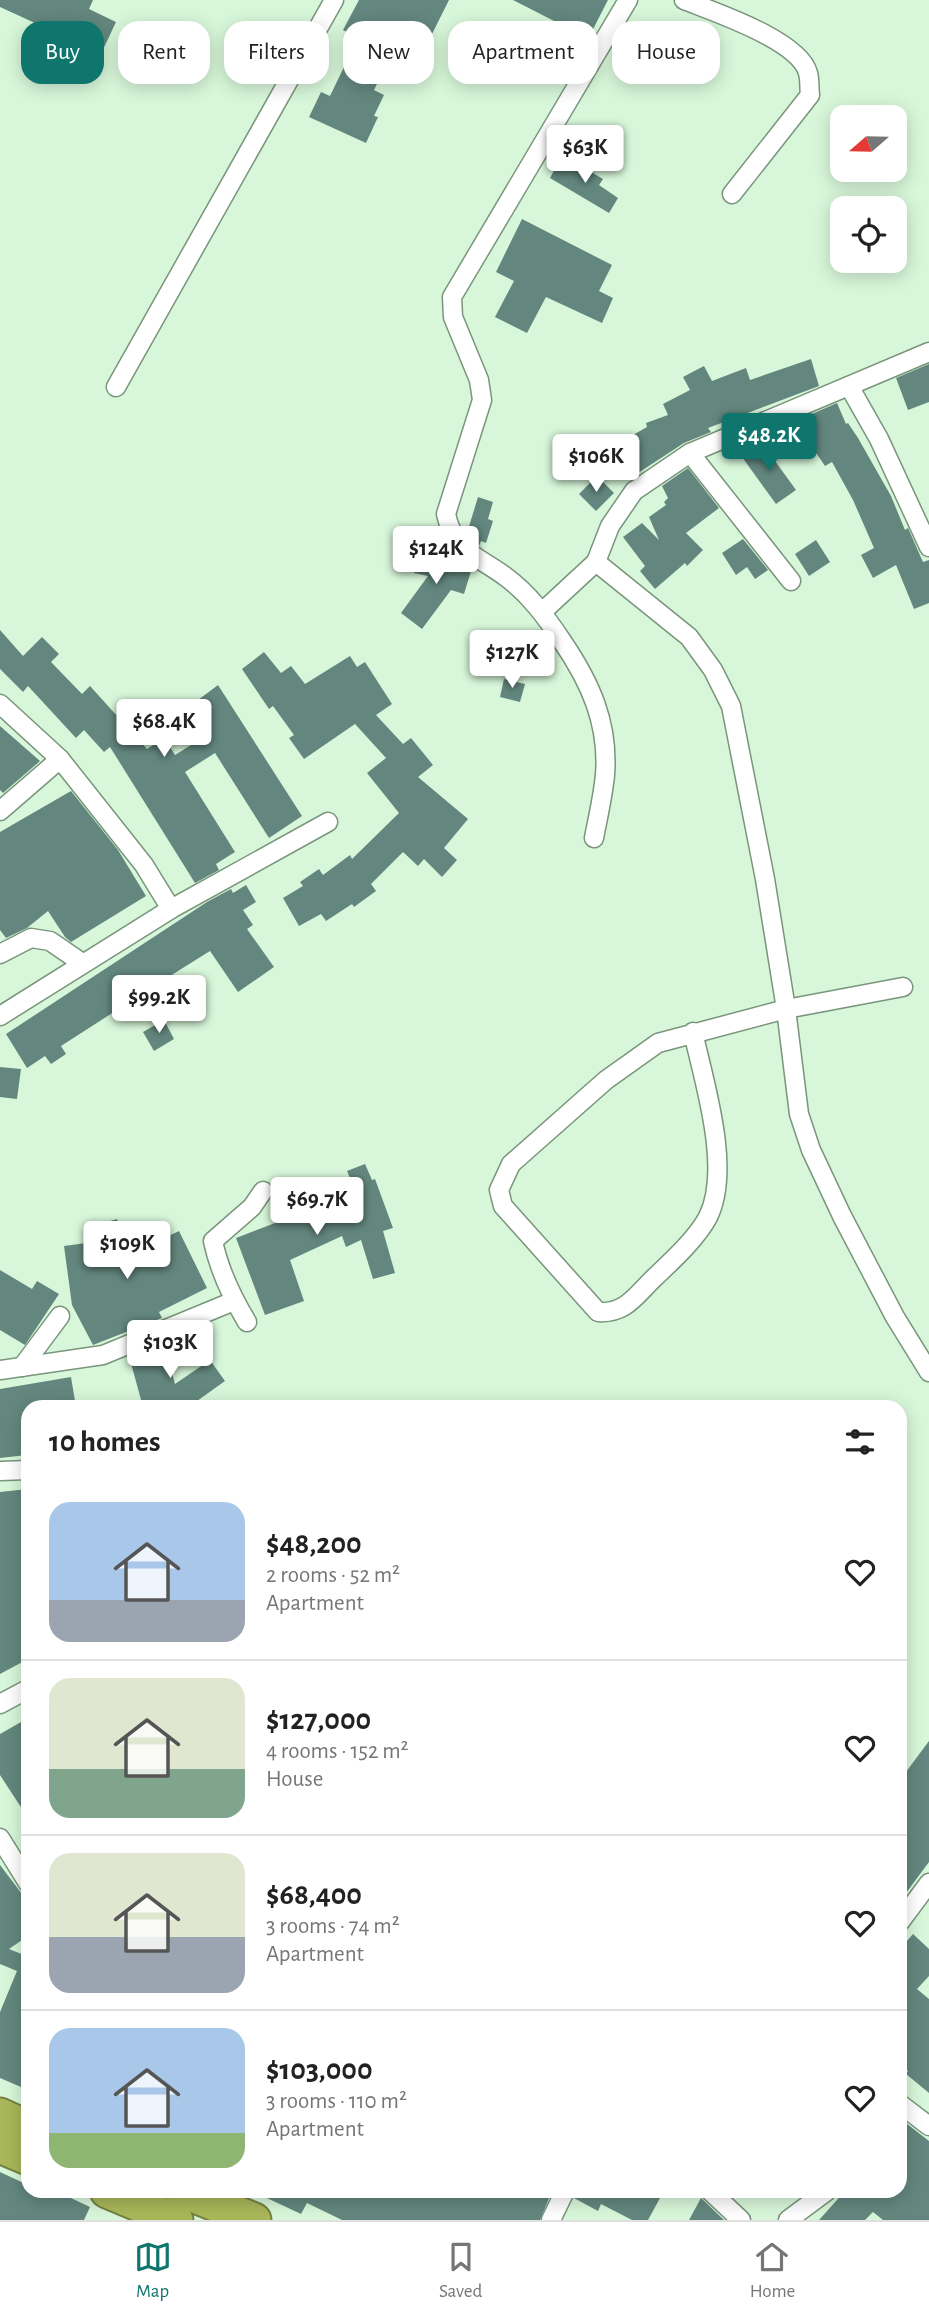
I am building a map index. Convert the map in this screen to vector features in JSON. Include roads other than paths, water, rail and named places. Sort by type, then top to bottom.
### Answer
[{"type":"highway","points":[[0,2115],[20,2142]]},
{"type":"highway","points":[[124,2198],[176,2220]]},
{"type":"highway","points":[[200,2198],[254,2220]]},
{"type":"street","points":[[116,387],[334,0]]},
{"type":"street","points":[[594,838],[605,774],[601,720],[584,673],[542,612],[508,578],[459,546],[449,530],[446,514],[482,400],[479,380],[453,317],[452,297],[628,0]]},
{"type":"street","points":[[684,0],[760,31],[789,48],[808,71],[810,95],[732,194]]},
{"type":"street","points":[[542,612],[596,562],[610,526],[634,491],[690,453],[929,352]]},
{"type":"street","points":[[849,386],[879,439],[929,547]]},
{"type":"street","points":[[690,453],[791,581]]},
{"type":"street","points":[[596,562],[689,638],[713,670],[731,706],[765,879],[786,1009],[799,1114],[811,1150],[895,1317],[929,1372]]},
{"type":"street","points":[[0,704],[60,759],[144,865],[171,909]]},
{"type":"street","points":[[0,811],[60,759]]},
{"type":"street","points":[[0,1016],[171,909],[328,822]]},
{"type":"street","points":[[0,954],[31,938],[50,941],[82,964]]},
{"type":"street","points":[[693,1032],[712,1117],[718,1185],[708,1218],[679,1254],[625,1306],[613,1313],[598,1311],[503,1206],[499,1190],[511,1164],[606,1080],[658,1043],[693,1032],[786,1009],[903,987]]},
{"type":"street","points":[[247,1322],[234,1301],[216,1257],[213,1241],[251,1207],[263,1191]]},
{"type":"street","points":[[0,1370],[103,1355],[234,1301]]},
{"type":"street","points":[[22,1367],[60,1316]]},
{"type":"street","points":[[0,1471],[21,1470]]},
{"type":"street","points":[[0,1704],[21,1693]]},
{"type":"street","points":[[0,1838],[21,1872]]},
{"type":"street","points":[[907,1913],[929,1883]]},
{"type":"street","points":[[907,2112],[929,2126]]},
{"type":"street","points":[[551,2220],[562,2198]]},
{"type":"street","points":[[717,2198],[741,2220]]},
{"type":"street","points":[[788,2220],[818,2198]]}]
